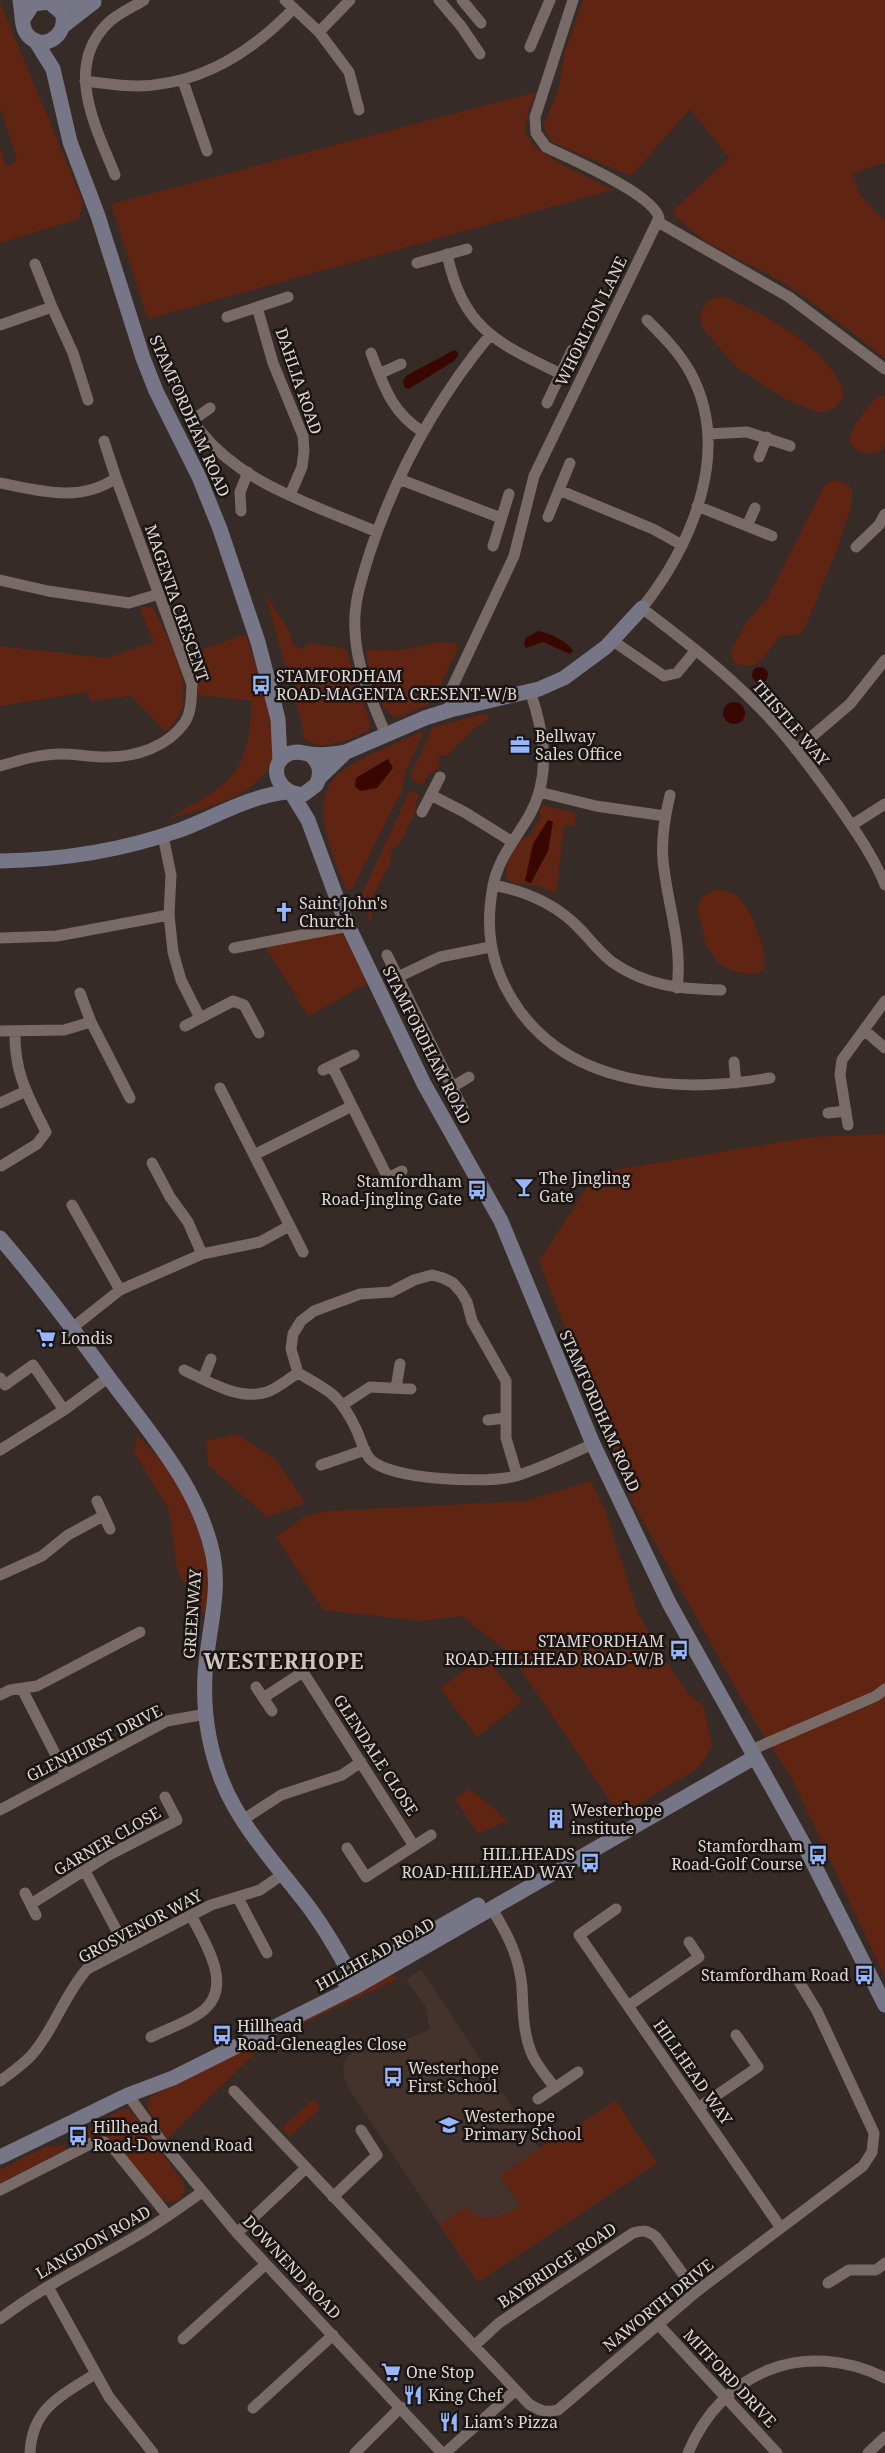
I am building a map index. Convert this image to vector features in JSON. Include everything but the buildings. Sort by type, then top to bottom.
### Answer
[{"type":"street","name":"STAMFORDHAM ROAD","points":[[20,0],[25,31],[35,40],[53,69],[70,142],[94,206],[143,358],[214,511],[258,642],[278,719],[278,765]]},
{"type":"street","points":[[115,175],[88,109],[85,81],[86,68],[94,39],[109,22],[144,0]]},
{"type":"street","points":[[285,0],[319,32],[349,72],[359,110]]},
{"type":"street","points":[[319,32],[350,0]]},
{"type":"street","points":[[438,0],[461,26],[480,54]]},
{"type":"street","points":[[462,0],[481,24]]},
{"type":"street","points":[[530,47],[550,0]]},
{"type":"street","points":[[574,0],[535,117],[536,133],[546,147],[640,196],[656,209],[658,222],[789,297],[885,369]]},
{"type":"street","points":[[24,18],[30,6],[47,2],[96,1]]},
{"type":"street","points":[[35,40],[51,41],[62,29],[96,1]]},
{"type":"street","points":[[47,2],[62,13],[62,29]]},
{"type":"street","points":[[85,81],[137,86],[183,81],[251,48],[294,8]]},
{"type":"street","points":[[540,27],[551,32]]},
{"type":"street","name":"STAMFORDHAM ROAD","points":[[53,69],[62,29]]},
{"type":"street","points":[[183,81],[207,152]]},
{"type":"street","name":"WHORLTON LANE","points":[[450,710],[448,696],[452,686],[514,556],[534,476],[658,222]]},
{"type":"street","points":[[417,263],[467,249]]},
{"type":"street","points":[[447,254],[452,276],[461,299],[476,322],[510,350],[561,374]]},
{"type":"street","points":[[35,264],[73,353],[88,400]]},
{"type":"street","points":[[227,317],[288,298]]},
{"type":"street","points":[[0,325],[52,307]]},
{"type":"street","name":"DAHLIA ROAD","points":[[257,307],[276,372],[303,436],[302,467],[290,494]]},
{"type":"street","points":[[251,799],[290,753],[346,752],[450,710],[530,691],[564,678],[613,641],[642,608],[665,578],[682,545],[697,506],[706,473],[708,434],[702,400],[690,372],[670,345],[647,320]]},
{"type":"street","points":[[386,735],[362,674],[355,630],[360,585],[377,532],[399,479],[423,432],[454,383],[490,335]]},
{"type":"street","points":[[547,404],[572,350]]},
{"type":"street","points":[[370,353],[393,405],[404,418],[423,432]]},
{"type":"street","points":[[379,374],[401,364]]},
{"type":"street","points":[[176,384],[193,420],[216,448],[248,472],[290,494],[377,532]]},
{"type":"street","points":[[193,420],[210,408]]},
{"type":"street","points":[[708,434],[739,431],[767,437],[790,446]]},
{"type":"street","points":[[759,457],[767,437]]},
{"type":"street","name":"MAGENTA CRESCENT","points":[[0,766],[23,759],[59,754],[104,757],[120,756],[148,750],[162,744],[185,722],[191,706],[192,684],[104,441]]},
{"type":"street","points":[[548,517],[570,463]]},
{"type":"street","points":[[241,511],[240,492],[248,472]]},
{"type":"street","points":[[0,483],[45,492],[78,494],[105,486],[116,478]]},
{"type":"street","points":[[399,479],[438,496],[501,518]]},
{"type":"street","points":[[559,490],[653,529],[682,545]]},
{"type":"street","points":[[492,546],[509,494]]},
{"type":"street","points":[[697,506],[772,536]]},
{"type":"street","points":[[748,526],[755,508]]},
{"type":"street","points":[[856,547],[882,528],[885,514]]},
{"type":"street","points":[[0,580],[48,591],[129,603],[159,594]]},
{"type":"street","name":"THISTLE WAY","points":[[642,608],[696,650],[751,699],[796,750],[852,825],[875,862],[885,885]]},
{"type":"street","points":[[613,641],[664,676],[677,674],[696,650]]},
{"type":"street","points":[[796,750],[850,704],[885,660]]},
{"type":"street","points":[[530,691],[540,720],[544,742],[543,768],[539,792],[529,815],[511,841],[498,867],[493,886],[489,920],[490,947],[500,979],[524,1018],[551,1044],[578,1061],[601,1071],[629,1078],[692,1084],[736,1083],[770,1078]]},
{"type":"street","name":"STAMFORDHAM ROAD","points":[[278,719],[306,753]]},
{"type":"street","points":[[0,860],[83,856],[163,836],[251,799],[289,793],[304,794],[346,752]]},
{"type":"street","points":[[306,753],[318,764],[317,782]]},
{"type":"street","points":[[278,765],[278,781],[289,793]]},
{"type":"street","points":[[422,812],[440,777]]},
{"type":"street","name":"STAMFORDHAM ROAD","points":[[308,820],[317,782]]},
{"type":"street","points":[[539,792],[596,806],[665,816]]},
{"type":"street","name":"STAMFORDHAM ROAD","points":[[289,793],[308,820],[323,864],[349,926],[424,1084],[501,1221],[593,1444],[669,1603],[808,1854],[885,2004]]},
{"type":"street","points":[[431,795],[466,813],[511,841]]},
{"type":"street","points":[[670,795],[665,816],[663,860],[678,944],[676,988]]},
{"type":"street","points":[[852,825],[885,804]]},
{"type":"street","points":[[163,836],[171,875],[169,915],[173,952],[181,980],[200,1018]]},
{"type":"street","points":[[493,886],[518,891],[540,899],[570,919],[602,953],[620,967],[648,981],[676,988],[721,990]]},
{"type":"street","points":[[0,938],[57,936],[169,915]]},
{"type":"street","points":[[234,948],[349,926]]},
{"type":"street","points":[[398,977],[440,957],[490,947]]},
{"type":"street","points":[[387,955],[463,1109]]},
{"type":"street","points":[[80,993],[91,1022],[130,1098]]},
{"type":"street","points":[[185,1026],[232,1001],[244,1004],[259,1033]]},
{"type":"street","points":[[848,1125],[840,1069],[846,1052],[885,1001]]},
{"type":"street","points":[[0,1031],[64,1030],[91,1022]]},
{"type":"street","points":[[864,1030],[885,1048]]},
{"type":"street","points":[[1,1166],[37,1144],[46,1132],[20,1079],[15,1051],[15,1031]]},
{"type":"street","points":[[354,1054],[327,1068],[352,1106],[388,1178],[402,1170]]},
{"type":"street","points":[[734,1062],[736,1083]]},
{"type":"street","points":[[452,1087],[469,1077]]},
{"type":"street","points":[[220,1088],[303,1252]]},
{"type":"street","points":[[0,1103],[26,1091]]},
{"type":"street","points":[[254,1155],[352,1106]]},
{"type":"street","points":[[828,1113],[846,1111]]},
{"type":"street","points":[[152,1163],[170,1197],[188,1222],[202,1254]]},
{"type":"street","points":[[72,1205],[120,1290]]},
{"type":"street","points":[[72,1328],[120,1290],[202,1254],[260,1242],[289,1226]]},
{"type":"street","name":"GREENWAY","points":[[0,1238],[37,1280],[179,1472],[208,1537],[213,1556],[215,1584],[205,1675],[206,1714],[207,1734],[222,1782],[258,1844],[283,1874],[334,1944],[355,1981]]},
{"type":"street","points":[[517,1476],[506,1438],[506,1382],[472,1321],[467,1302],[453,1283],[432,1275],[414,1280],[391,1292],[360,1294],[314,1310],[301,1322],[293,1334],[291,1349],[298,1373],[328,1390],[344,1404],[371,1460],[390,1470],[412,1475],[486,1480],[517,1476],[593,1444]]},
{"type":"street","points":[[203,1379],[211,1359]]},
{"type":"street","points":[[396,1388],[400,1364]]},
{"type":"street","points":[[0,1378],[5,1385],[33,1365],[64,1410]]},
{"type":"street","points":[[184,1370],[224,1388],[249,1395],[268,1391],[298,1373]]},
{"type":"street","points":[[0,1450],[64,1410],[109,1377]]},
{"type":"street","points":[[344,1404],[370,1387],[411,1389]]},
{"type":"street","points":[[488,1420],[505,1418]]},
{"type":"street","points":[[321,1465],[365,1450]]},
{"type":"street","points":[[97,1501],[110,1530]]},
{"type":"street","points":[[0,1575],[36,1559],[68,1535],[103,1516]]},
{"type":"street","points":[[0,1695],[10,1690],[37,1686],[140,1632]]},
{"type":"street","name":"GLENDALE CLOSE","points":[[263,1698],[303,1672],[414,1846]]},
{"type":"street","points":[[256,1687],[272,1711]]},
{"type":"street","points":[[22,1689],[66,1775]]},
{"type":"street","points":[[753,1754],[876,1696],[885,1689]]},
{"type":"street","name":"GLENHURST DRIVE","points":[[0,1810],[167,1721],[206,1714]]},
{"type":"street","name":"HILLHEAD ROAD","points":[[0,2157],[128,2095],[181,2074],[355,1981],[403,1960],[489,1903],[694,1792],[753,1754]]},
{"type":"street","points":[[244,1819],[281,1795],[342,1775],[361,1762]]},
{"type":"street","name":"GARNER CLOSE","points":[[31,1904],[107,1856],[177,1820],[165,1797]]},
{"type":"street","points":[[347,1848],[366,1877],[431,1835]]},
{"type":"street","points":[[84,1870],[126,1948]]},
{"type":"street","name":"GROSVENOR WAY","points":[[0,2080],[35,2051],[53,2024],[74,1983],[87,1969],[212,1905],[260,1890],[283,1874]]},
{"type":"street","points":[[25,1893],[36,1915]]},
{"type":"street","points":[[238,1898],[267,1953]]},
{"type":"street","points":[[355,1981],[489,1903],[511,1939],[516,1956],[522,1986],[525,2025],[531,2053],[555,2088]]},
{"type":"street","name":"HILLHEAD WAY","points":[[616,1909],[578,1935],[781,2228]]},
{"type":"street","points":[[151,2037],[200,2012],[213,2000],[217,1980],[214,1962],[191,1915]]},
{"type":"street","points":[[628,2006],[699,1957],[689,1942]]},
{"type":"street","name":"NAWORTH DRIVE","points":[[234,2091],[529,2404],[540,2411],[549,2412],[558,2410],[696,2292],[863,2166],[872,2152],[874,2133],[817,2011],[795,1975]]},
{"type":"street","points":[[698,2108],[758,2067],[736,2035]]},
{"type":"street","points":[[538,2099],[578,2072]]},
{"type":"street","name":"DOWNEND ROAD","points":[[128,2095],[202,2192],[237,2233],[443,2453]]},
{"type":"street","points":[[334,2197],[377,2155],[361,2130]]},
{"type":"street","points":[[0,2190],[92,2143],[104,2142],[114,2149],[168,2216]]},
{"type":"street","points":[[237,2233],[306,2168]]},
{"type":"street","name":"LANGDON ROAD","points":[[0,2319],[48,2287],[168,2216],[202,2192]]},
{"type":"street","name":"BAYBRIDGE ROAD","points":[[474,2346],[499,2323],[632,2234],[642,2230],[656,2237],[696,2292]]},
{"type":"street","points":[[828,2283],[849,2270],[876,2270],[885,2263]]},
{"type":"street","points":[[183,2339],[266,2264]]},
{"type":"street","points":[[48,2287],[109,2397],[153,2453]]},
{"type":"street","name":"MITFORD DRIVE","points":[[658,2324],[777,2453]]},
{"type":"street","points":[[253,2408],[333,2335]]},
{"type":"street","points":[[688,2453],[697,2431],[725,2397],[744,2381],[763,2372],[798,2362],[839,2362],[858,2366],[885,2378]]},
{"type":"street","points":[[30,2453],[32,2438],[42,2414],[50,2404],[95,2374]]},
{"type":"street","points":[[443,2453],[516,2390]]},
{"type":"street","points":[[355,2453],[400,2407]]},
{"type":"street","points":[[868,2453],[885,2437]]},
{"type":"shaded area","points":[[583,0],[885,0],[885,162],[853,174],[860,195],[885,220],[885,358],[821,308],[794,290],[708,243],[683,223],[672,211],[729,158],[690,109],[631,176],[552,142],[543,127],[559,87],[564,55]]},
{"type":"shaded area","points":[[0,2],[83,202],[79,219],[0,243],[0,147],[7,167],[17,160],[0,107]]},
{"type":"shaded area","points":[[536,92],[528,112],[525,129],[531,141],[539,150],[564,166],[613,190],[148,319],[111,204]]},
{"type":"shaded area","points":[[722,296],[776,323],[812,349],[827,364],[838,380],[844,396],[835,408],[820,413],[787,400],[737,368],[703,329],[700,314],[707,301]]},
{"type":"shaded area","points":[[454,350],[458,352],[458,356],[454,361],[409,389],[405,388],[403,381],[406,376]]},
{"type":"shaded area","points":[[876,397],[885,397],[885,444],[877,452],[864,453],[853,447],[850,442],[850,436],[857,421]]},
{"type":"shaded area","points":[[832,480],[844,482],[852,488],[852,502],[839,545],[805,628],[800,634],[780,636],[762,660],[755,665],[743,666],[735,663],[731,656],[732,648],[746,623],[768,597],[824,486]]},
{"type":"shaded area","points":[[266,593],[285,624],[292,644],[303,649],[308,643],[342,648],[347,652],[370,723],[369,731],[328,745],[313,743],[301,736],[304,734],[302,724]]},
{"type":"shaded area","points":[[139,607],[152,607],[171,644],[181,673],[184,688],[180,713],[166,732],[131,696],[90,701],[88,692],[0,706],[0,646],[107,658],[154,642]]},
{"type":"shaded area","points":[[538,631],[548,633],[566,643],[573,650],[570,654],[543,642],[526,648],[524,644],[526,638]]},
{"type":"shaded area","points":[[246,634],[270,717],[274,750],[272,761],[265,773],[255,784],[242,793],[212,806],[168,819],[207,796],[232,775],[246,747],[250,727],[252,701],[198,695],[198,677],[189,654]]},
{"type":"shaded area","points":[[436,642],[456,643],[458,648],[432,703],[396,718],[383,706],[379,698],[369,669],[366,650],[419,647]]},
{"type":"shaded area","points":[[757,667],[763,667],[768,672],[766,681],[757,683],[752,678],[752,672]]},
{"type":"shaded area","points":[[734,702],[742,705],[745,713],[742,721],[734,724],[726,721],[723,713],[726,705]]},
{"type":"shaded area","points":[[487,713],[489,719],[474,728],[447,755],[441,755],[438,759],[439,767],[427,777],[423,785],[412,780],[412,772],[433,727]]},
{"type":"shaded area","points":[[422,731],[423,734],[405,773],[402,790],[352,889],[347,890],[329,844],[325,827],[325,795],[332,782],[343,770],[371,754]]},
{"type":"shaded area","points":[[388,759],[393,768],[377,788],[360,791],[355,786],[356,778]]},
{"type":"shaded area","points":[[410,790],[419,795],[415,804],[417,809],[400,843],[391,851],[391,862],[375,892],[371,922],[359,900]]},
{"type":"shaded area","points":[[543,805],[576,813],[574,826],[564,825],[556,893],[536,886],[513,883],[505,875],[513,852],[525,837],[530,835],[541,816],[539,811]]},
{"type":"shaded area","points":[[548,820],[553,822],[548,851],[531,883],[525,881],[533,844]]},
{"type":"shaded area","points":[[717,889],[730,893],[741,900],[750,914],[761,943],[764,962],[764,969],[756,974],[735,972],[718,963],[706,945],[697,908],[702,897]]},
{"type":"shaded area","points":[[337,931],[346,934],[370,982],[308,1016],[265,946]]},
{"type":"shaded area","points":[[885,1134],[885,1977],[790,1775],[750,1714],[634,1505],[539,1261],[596,1173],[809,1137]]},
{"type":"shaded area","points":[[237,1434],[276,1460],[306,1503],[267,1517],[208,1465],[206,1441]]},
{"type":"shaded area","points":[[137,1435],[171,1470],[196,1522],[208,1563],[206,1616],[177,1571],[169,1510],[134,1452]]},
{"type":"shaded area","points":[[591,1481],[605,1510],[638,1612],[662,1656],[690,1695],[704,1707],[712,1747],[699,1768],[620,1815],[509,1653],[461,1616],[423,1621],[323,1610],[276,1537],[305,1516],[328,1511],[525,1501]]},
{"type":"shaded area","points":[[484,1655],[522,1702],[477,1737],[440,1689]]},
{"type":"shaded area","points":[[469,1789],[507,1821],[478,1834],[454,1798]]},
{"type":"shaded area","name":"Westerhope Primary School","points":[[421,1969],[539,2148],[616,2101],[657,2163],[478,2282],[347,2086],[343,2072],[345,2059],[353,2053],[403,2041],[430,2029],[425,2005],[406,1980]]},
{"type":"shaded area","points":[[386,1973],[399,1978],[284,2033],[288,2025]]},
{"type":"shaded area","points":[[271,2033],[267,2042],[167,2139],[149,2111],[147,2103],[152,2095]]},
{"type":"shaded area","points":[[313,2099],[321,2107],[290,2137],[282,2128]]},
{"type":"shaded area","points":[[616,2101],[657,2163],[478,2282],[440,2224],[466,2207],[472,2213],[486,2218],[500,2216],[514,2209],[520,2204],[500,2176],[540,2148]]},
{"type":"shaded area","points":[[120,2109],[128,2109],[135,2116],[184,2183],[184,2192],[179,2200],[166,2202],[155,2194],[110,2139],[94,2137],[73,2146],[71,2141]]},
{"type":"shaded area","points":[[64,2145],[67,2149],[0,2183],[0,2170],[45,2147]]},
{"type":"place","name":"STAMFORDHAM ROAD-MAGENTA CRESENT-W/B","points":[[261,685]]},
{"type":"place","name":"Bellway Sales Office","points":[[520,745]]},
{"type":"place","name":"Saint John's Church","points":[[284,912]]},
{"type":"place","name":"The Jingling Gate","points":[[524,1187]]},
{"type":"place","name":"Stamfordham Road-Jingling Gate","points":[[477,1190]]},
{"type":"place","name":"Londis","points":[[46,1338]]},
{"type":"place","name":"STAMFORDHAM ROAD-HILLHEAD ROAD-W/B","points":[[679,1650]]},
{"type":"place","name":"Westerhope institute","points":[[556,1819]]},
{"type":"place","name":"Stamfordham Road-Golf Course","points":[[818,1855]]},
{"type":"place","name":"HILLHEADS ROAD-HILLHEAD WAY","points":[[590,1863]]},
{"type":"place","name":"Stamfordham Road","points":[[864,1975]]},
{"type":"place","name":"Hillhead Road-Gleneagles Close","points":[[222,2035]]},
{"type":"place","name":"Westerhope First School","points":[[393,2077]]},
{"type":"place","name":"Westerhope Primary School","points":[[449,2125]]},
{"type":"place","name":"Hillhead Road-Downend Road","points":[[78,2136]]},
{"type":"place","name":"One Stop","points":[[391,2372]]},
{"type":"place","name":"King Chef","points":[[413,2395]]},
{"type":"place","name":"Liam’s Pizza","points":[[449,2422]]},
{"type":"district","name":"WESTERHOPE","points":[[284,1662]]}]
